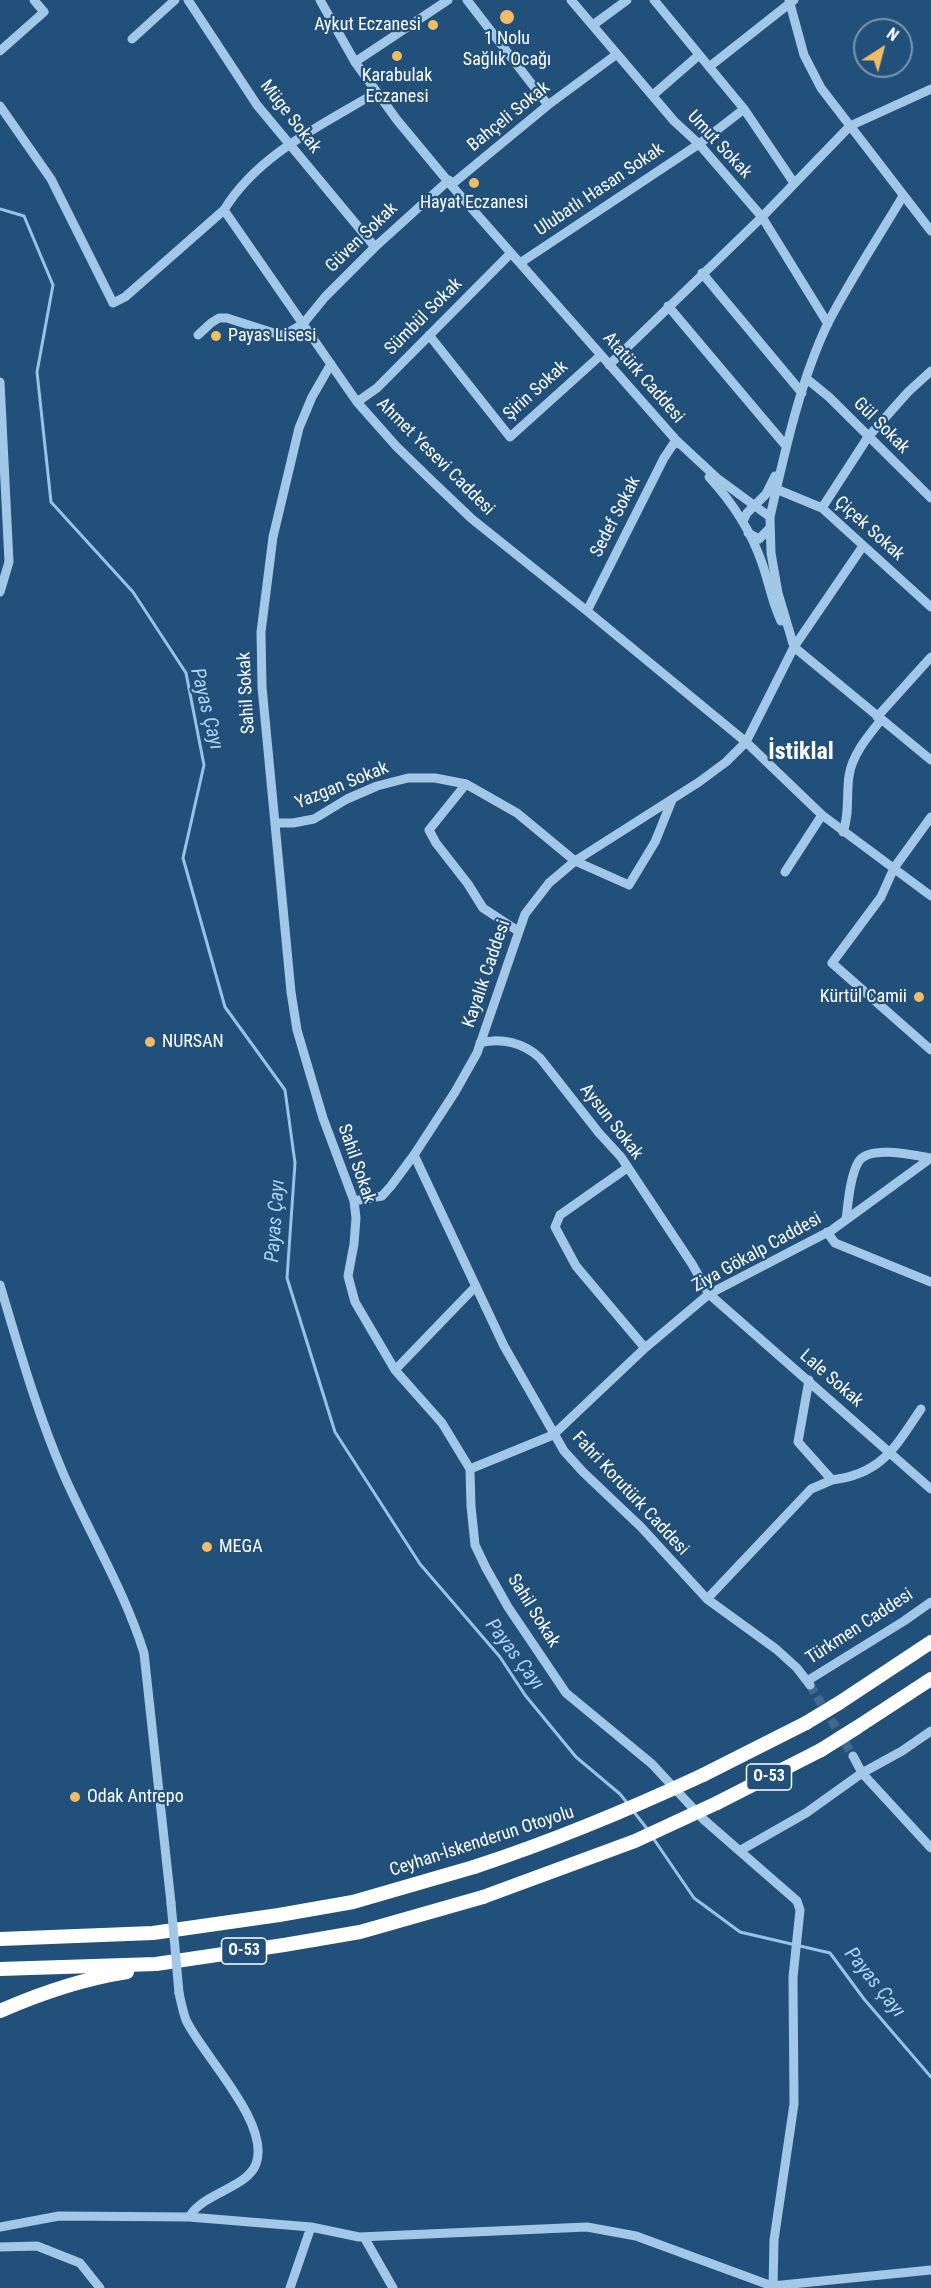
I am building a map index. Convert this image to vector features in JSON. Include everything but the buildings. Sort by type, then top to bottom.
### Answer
[{"type":"highway","name":"Ceyhan-İskenderun Otoyolu","points":[[0,1939],[153,1933],[279,1915],[352,1902],[474,1867],[623,1813],[703,1775],[806,1723],[931,1642]]},
{"type":"highway","name":"O-53","points":[[0,1969],[156,1964],[284,1946],[360,1932],[483,1897],[635,1841],[717,1803],[821,1750],[931,1679]]},
{"type":"highway","points":[[0,2011],[77,1982],[284,1946]]},
{"type":"street","points":[[0,51],[44,12],[34,0]]},
{"type":"street","points":[[132,39],[176,0]]},
{"type":"street","name":"Müge Sokak","points":[[188,0],[257,105],[375,247]]},
{"type":"street","name":"Atatürk Caddesi","points":[[320,0],[355,62],[397,120],[450,183],[676,440],[717,478],[770,517]]},
{"type":"street","points":[[467,0],[548,105]]},
{"type":"street","name":"Umut Sokak","points":[[571,0],[674,121],[699,144],[762,217],[828,324]]},
{"type":"street","points":[[593,26],[627,0]]},
{"type":"street","points":[[654,0],[744,109],[794,183]]},
{"type":"street","points":[[355,62],[444,1]]},
{"type":"street","points":[[709,68],[791,1],[804,55],[821,88],[931,231]]},
{"type":"street","name":"Bahçeli Sokak","points":[[450,183],[548,105],[617,54]]},
{"type":"street","points":[[652,95],[699,55]]},
{"type":"street","points":[[609,365],[762,217],[850,126],[931,89]]},
{"type":"street","points":[[0,106],[51,179],[113,303],[125,297],[224,210],[247,178],[289,145],[377,92]]},
{"type":"street","name":"Ulubatlı Hasan Sokak","points":[[520,263],[699,144],[744,109]]},
{"type":"street","name":"Güven Sokak","points":[[303,324],[375,247],[450,183]]},
{"type":"street","points":[[794,647],[778,593],[771,553],[770,517],[785,450],[802,393],[828,324],[903,196]]},
{"type":"street","name":"Ahmet Yesevi Caddesi","points":[[224,210],[357,402],[396,446],[472,519],[746,742],[822,815],[931,896]]},
{"type":"street","name":"Sümbül Sokak","points":[[357,402],[377,388],[511,253]]},
{"type":"street","points":[[702,273],[802,393]]},
{"type":"street","points":[[668,306],[785,450]]},
{"type":"street","points":[[198,335],[219,318],[227,318],[280,335],[303,324]]},
{"type":"street","name":"Şirin Sokak","points":[[429,335],[510,437],[601,355]]},
{"type":"street","name":"Sahil Sokak","points":[[331,364],[312,397],[299,428],[273,537],[261,632],[262,687],[291,992],[297,1030],[323,1118],[354,1201],[356,1218],[354,1244],[348,1276],[355,1302],[395,1370],[442,1423],[470,1469],[475,1545],[508,1607],[566,1693],[652,1764],[703,1819],[797,1901],[800,1910],[793,1977],[794,2104],[774,2240],[772,2287]]},
{"type":"street","points":[[822,508],[868,437],[908,392],[931,371]]},
{"type":"street","name":"Gül Sokak","points":[[807,379],[829,397],[931,498]]},
{"type":"street","points":[[0,382],[9,562],[0,592]]},
{"type":"street","points":[[676,440],[716,485],[743,521],[762,562],[775,608],[794,647],[931,760]]},
{"type":"street","name":"Sedef Sokak","points":[[587,611],[663,458],[676,440]]},
{"type":"street","points":[[743,521],[766,494],[785,450]]},
{"type":"street","name":"Çiçek Sokak","points":[[776,489],[822,508],[931,608]]},
{"type":"street","points":[[748,533],[759,539],[770,528]]},
{"type":"street","name":"Kayalık Caddesi","points":[[354,1201],[382,1196],[414,1155],[455,1092],[477,1053],[525,914],[549,883],[575,861],[726,762],[746,742],[794,647],[863,546]]},
{"type":"street","points":[[843,832],[848,816],[851,764],[879,718],[931,657]]},
{"type":"street","name":"Yazgan Sokak","points":[[275,823],[293,823],[314,819],[377,786],[408,778],[435,778],[466,784],[517,813],[575,861],[629,885],[655,842],[672,799]]},
{"type":"street","points":[[466,784],[429,830],[483,908],[518,931]]},
{"type":"street","points":[[785,872],[822,815]]},
{"type":"street","points":[[931,817],[894,868],[881,897],[832,963],[931,1050]]},
{"type":"street","name":"Aysun Sokak","points":[[480,1043],[498,1040],[530,1048],[553,1073],[621,1157],[692,1264],[709,1294]]},
{"type":"street","points":[[846,1220],[850,1191],[858,1162],[865,1155],[882,1152],[931,1158]]},
{"type":"street","name":"Fahri Korutürk Caddesi","points":[[414,1155],[504,1346],[564,1451],[641,1527],[707,1599],[776,1648],[797,1668],[808,1683]]},
{"type":"street","name":"Ziya Gökalp Caddesi","points":[[554,1434],[645,1348],[709,1294],[827,1232],[931,1158]]},
{"type":"street","points":[[627,1168],[560,1215],[555,1227],[576,1266],[645,1348]]},
{"type":"street","points":[[827,1232],[835,1243],[931,1282]]},
{"type":"street","points":[[0,1285],[39,1415],[64,1476],[133,1618],[144,1653],[179,1993],[186,2020],[244,2107],[254,2128],[257,2141],[256,2165],[251,2172],[241,2181],[197,2205],[189,2217]]},
{"type":"street","points":[[395,1370],[476,1286]]},
{"type":"street","name":"Lale Sokak","points":[[709,1294],[931,1489]]},
{"type":"street","points":[[809,1380],[798,1442],[832,1480]]},
{"type":"street","points":[[707,1599],[811,1489],[832,1480],[853,1478],[877,1465],[891,1454],[921,1409]]},
{"type":"street","points":[[470,1469],[554,1434]]},
{"type":"street","name":"Türkmen Caddesi","points":[[808,1683],[931,1602]]},
{"type":"street","points":[[741,1850],[806,1813],[862,1773],[902,1751],[931,1731]]},
{"type":"street","points":[[853,1756],[862,1773],[931,1848]]},
{"type":"street","points":[[0,2227],[59,2216],[189,2217],[311,2228],[364,2237],[587,2228],[636,2236],[772,2287],[931,2270]]},
{"type":"street","points":[[290,2288],[311,2228]]},
{"type":"street","points":[[364,2237],[393,2288]]},
{"type":"street","points":[[0,2247],[37,2246],[80,2263],[100,2288]]},
{"type":"waterway","name":"Payas Çayı","points":[[0,209],[24,216],[53,285],[37,372],[51,502],[133,592],[186,673],[204,765],[183,858],[225,1007],[285,1090],[295,1163],[287,1278],[335,1432],[420,1564],[500,1657],[525,1695],[576,1757],[620,1794],[628,1804]]},
{"type":"waterway","name":"Payas Çayı","points":[[634,1812],[648,1830]]},
{"type":"waterway","name":"Payas Çayı","points":[[653,1838],[694,1898],[740,1932],[830,1953],[864,1999],[931,2077]]},
{"type":"tunnel","points":[[810,1685],[853,1756]]},
{"type":"place","name":"1 Nolu Sağlık Ocağı","points":[[507,17]]},
{"type":"place","name":"Aykut Eczanesi","points":[[433,25]]},
{"type":"place","name":"Karabulak Eczanesi","points":[[397,56]]},
{"type":"place","name":"Hayat Eczanesi","points":[[474,183]]},
{"type":"place","name":"Payas Lisesi","points":[[216,336]]},
{"type":"place","name":"Kürtül Camii","points":[[919,997]]},
{"type":"place","name":"NURSAN","points":[[150,1042]]},
{"type":"place","name":"MEGA","points":[[207,1547]]},
{"type":"place","name":"Odak Antrepo","points":[[75,1797]]},
{"type":"district","name":"İstiklal","points":[[801,753]]}]
